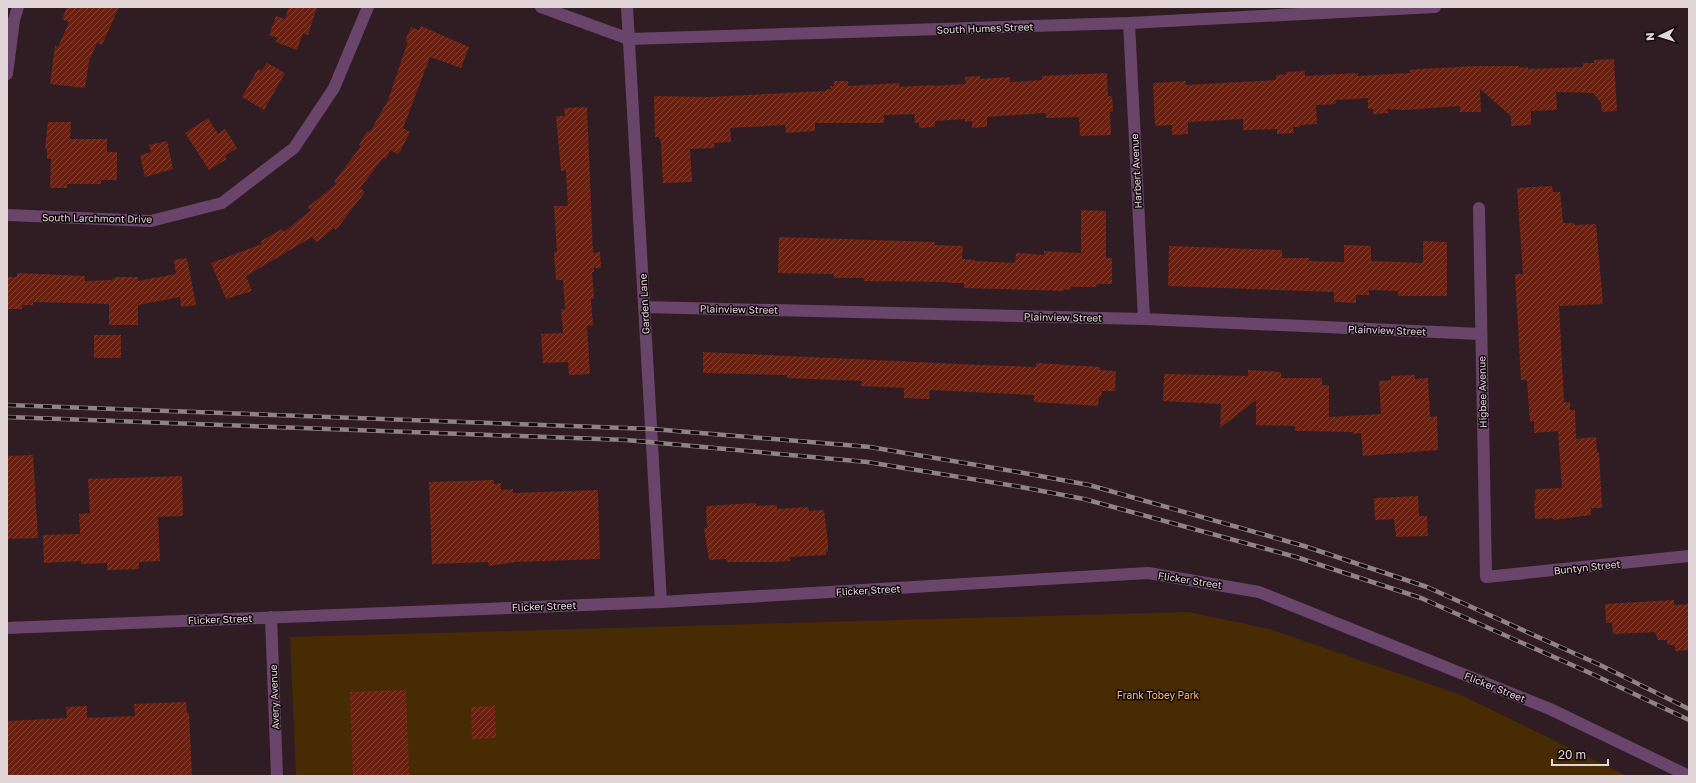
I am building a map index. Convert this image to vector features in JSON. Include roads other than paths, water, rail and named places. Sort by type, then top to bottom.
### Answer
[{"type":"street","points":[[7,74],[14,20],[18,7]]},
{"type":"street","name":"South Larchmont Drive","points":[[7,215],[151,221],[222,203],[294,148],[334,88],[368,7]]},
{"type":"street","name":"South Humes Street","points":[[541,7],[629,39],[1129,24],[1435,7]]},
{"type":"street","name":"Garden Lane","points":[[627,7],[662,602]]},
{"type":"street","name":"Harbert Avenue","points":[[1129,24],[1144,319]]},
{"type":"street","name":"Higbee Avenue","points":[[1479,208],[1486,577]]},
{"type":"street","name":"Plainview Street","points":[[644,307],[1144,319],[1481,334]]},
{"type":"street","name":"Buntyn Street","points":[[1486,577],[1689,556]]},
{"type":"street","name":"Flicker Street","points":[[7,628],[662,602],[1148,573],[1259,592],[1550,709],[1689,776]]},
{"type":"street","name":"Avery Avenue","points":[[271,618],[277,776]]},
{"type":"railway","points":[[7,405],[652,429],[870,447],[1024,473],[1089,485],[1304,546],[1427,587],[1598,664],[1689,709]]},
{"type":"railway","points":[[7,417],[626,440],[867,462],[1021,487],[1084,499],[1296,557],[1421,598],[1590,673],[1689,720]]},
{"type":"park label","name":"Frank Tobey Park","points":[[1158,695]]}]
